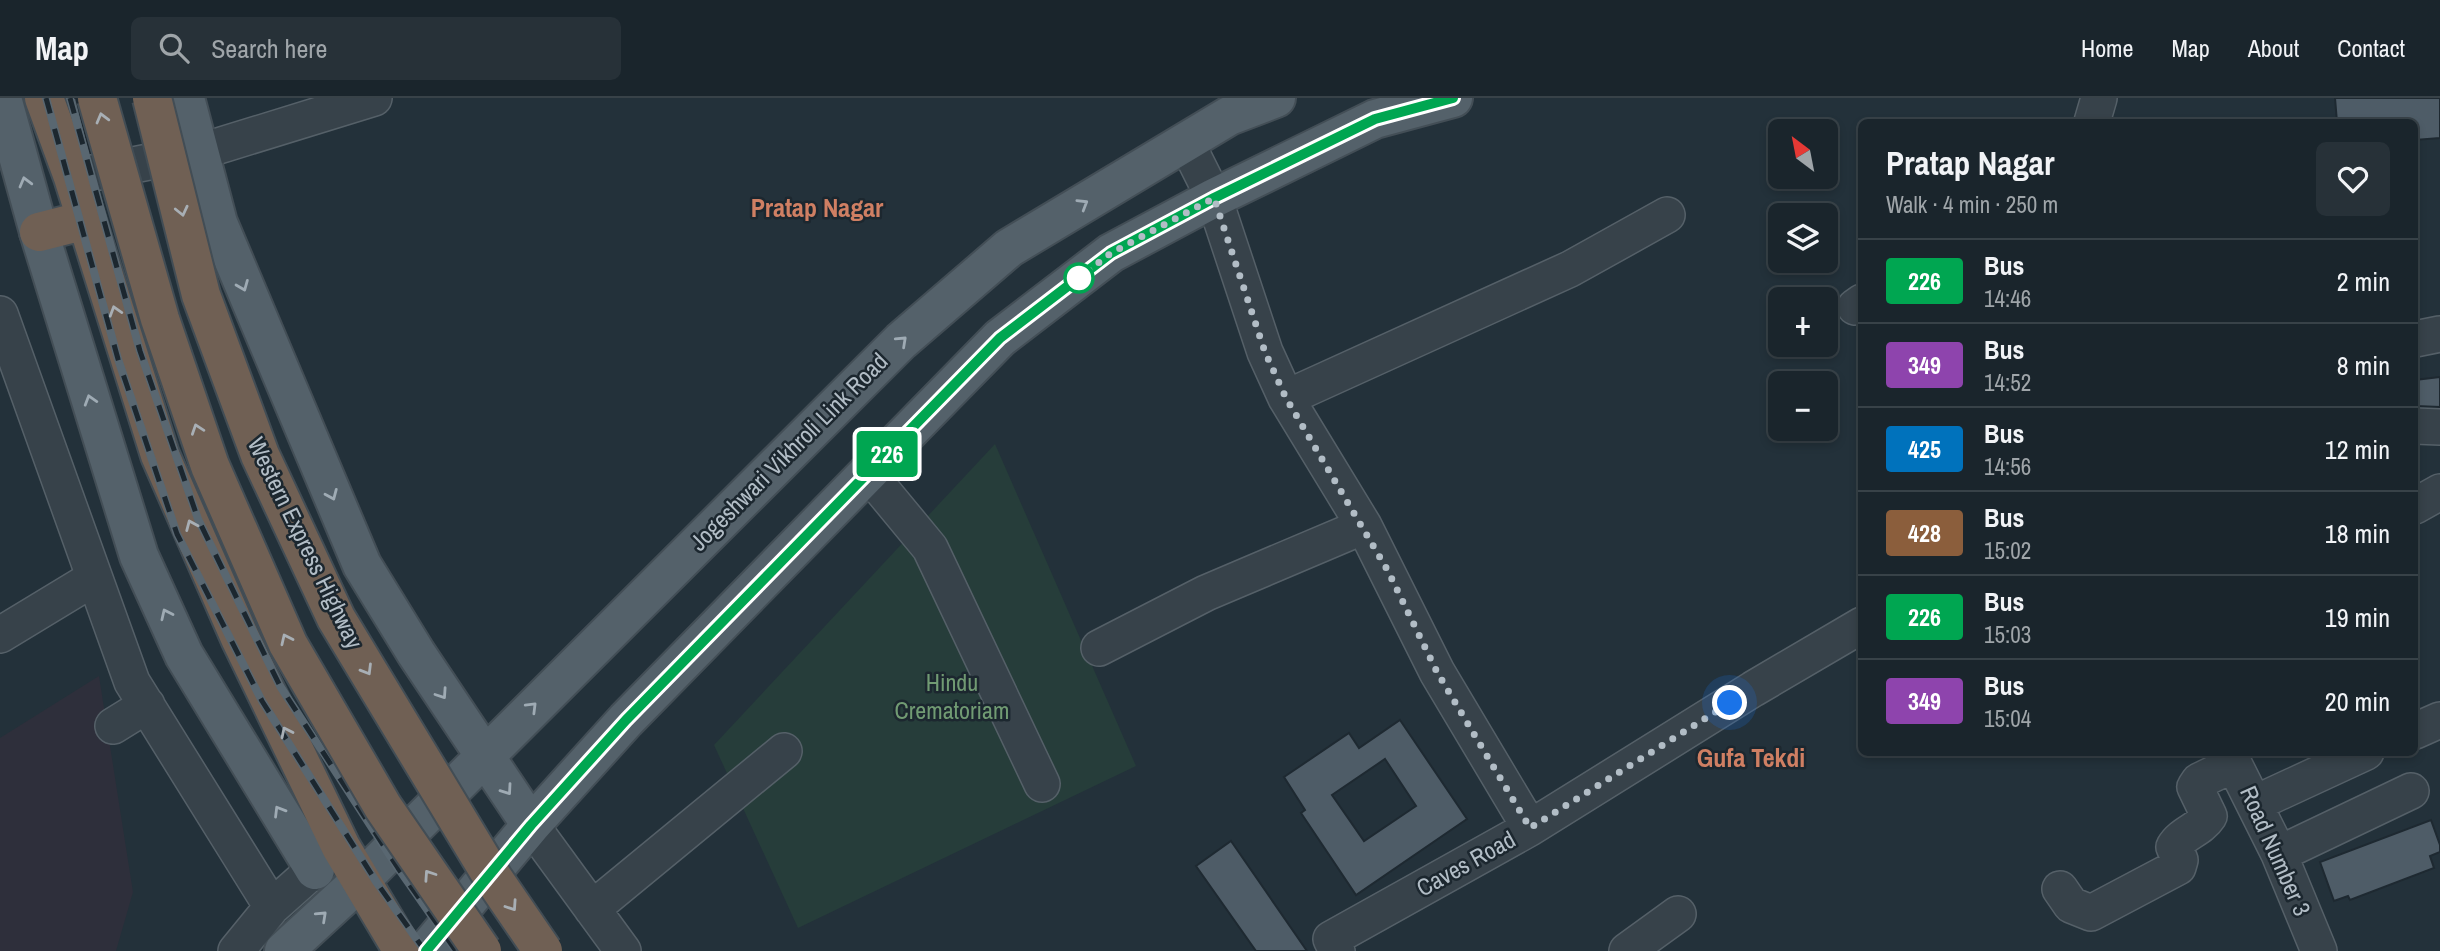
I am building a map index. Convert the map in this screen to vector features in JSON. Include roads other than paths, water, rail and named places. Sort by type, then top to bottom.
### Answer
[{"type":"highway","points":[[44,98],[86,220],[160,455],[240,638],[328,858],[360,881],[403,951]]},
{"type":"highway","name":"Western Express Highway","points":[[97,98],[160,319],[210,466],[288,644],[383,807],[482,951]]},
{"type":"highway","name":"Western Express Highway","points":[[152,98],[201,295],[260,454],[336,618],[493,878],[543,951]]},
{"type":"highway","points":[[38,232],[86,220]]},
{"type":"main road","points":[[2,98],[38,232],[139,556],[184,655],[328,858]]},
{"type":"main road","points":[[185,98],[218,223],[362,565],[531,825]]},
{"type":"main road","name":"Jogeshwari Vikhroli Link Road","points":[[284,951],[360,881],[483,755],[911,333],[1009,248],[1229,116],[1276,98]]},
{"type":"main road","points":[[426,951],[531,825],[626,720],[1000,338],[1111,253],[1214,198],[1375,119],[1453,98]]},
{"type":"street","points":[[72,177],[199,152],[374,98]]},
{"type":"street","points":[[2093,119],[2099,98]]},
{"type":"street","points":[[1186,142],[1214,198],[1265,352],[1286,398],[1364,526],[1437,672],[1530,828]]},
{"type":"street","points":[[1286,398],[1570,270],[1667,215]]},
{"type":"street","points":[[0,314],[12,390],[94,578],[132,682],[272,907]]},
{"type":"street","points":[[2418,339],[2440,334]]},
{"type":"street","points":[[2418,357],[2440,353]]},
{"type":"street","points":[[2418,426],[2440,427]]},
{"type":"street","points":[[868,472],[930,548],[1042,784]]},
{"type":"street","points":[[2418,504],[2440,492]]},
{"type":"street","points":[[1099,648],[1206,593],[1364,526]]},
{"type":"street","points":[[0,635],[94,578]]},
{"type":"street","name":"Caves Road","points":[[1338,951],[1331,939],[1530,828],[1753,689],[1858,627]]},
{"type":"street","points":[[113,726],[146,705]]},
{"type":"street","points":[[2418,730],[2440,720]]},
{"type":"street","points":[[592,909],[784,751]]},
{"type":"street","points":[[2256,803],[2357,756]]},
{"type":"street","points":[[2060,888],[2071,905],[2091,913],[2105,909],[2178,867],[2180,860],[2174,847],[2178,840],[2204,824],[2209,816],[2195,787],[2199,781],[2231,758]]},
{"type":"street","name":"Road Number 3","points":[[2231,758],[2256,803],[2319,951]]},
{"type":"street","points":[[2279,854],[2411,791]]},
{"type":"street","points":[[531,825],[623,951]]},
{"type":"street","points":[[236,951],[272,907],[328,858]]},
{"type":"street","points":[[1627,951],[1678,914]]},
{"type":"railway","points":[[46,98],[118,359],[177,534],[262,701],[377,883],[425,951]]},
{"type":"railway","points":[[70,98],[140,351],[198,519],[280,686],[398,868],[456,951]]},
{"type":"district","name":"Pratap Nagar","points":[[817,208]]},
{"type":"district","name":"Gufa Tekdi","points":[[1751,758]]},
{"type":"park label","name":"Hindu Crematoriam","points":[[952,697]]}]
